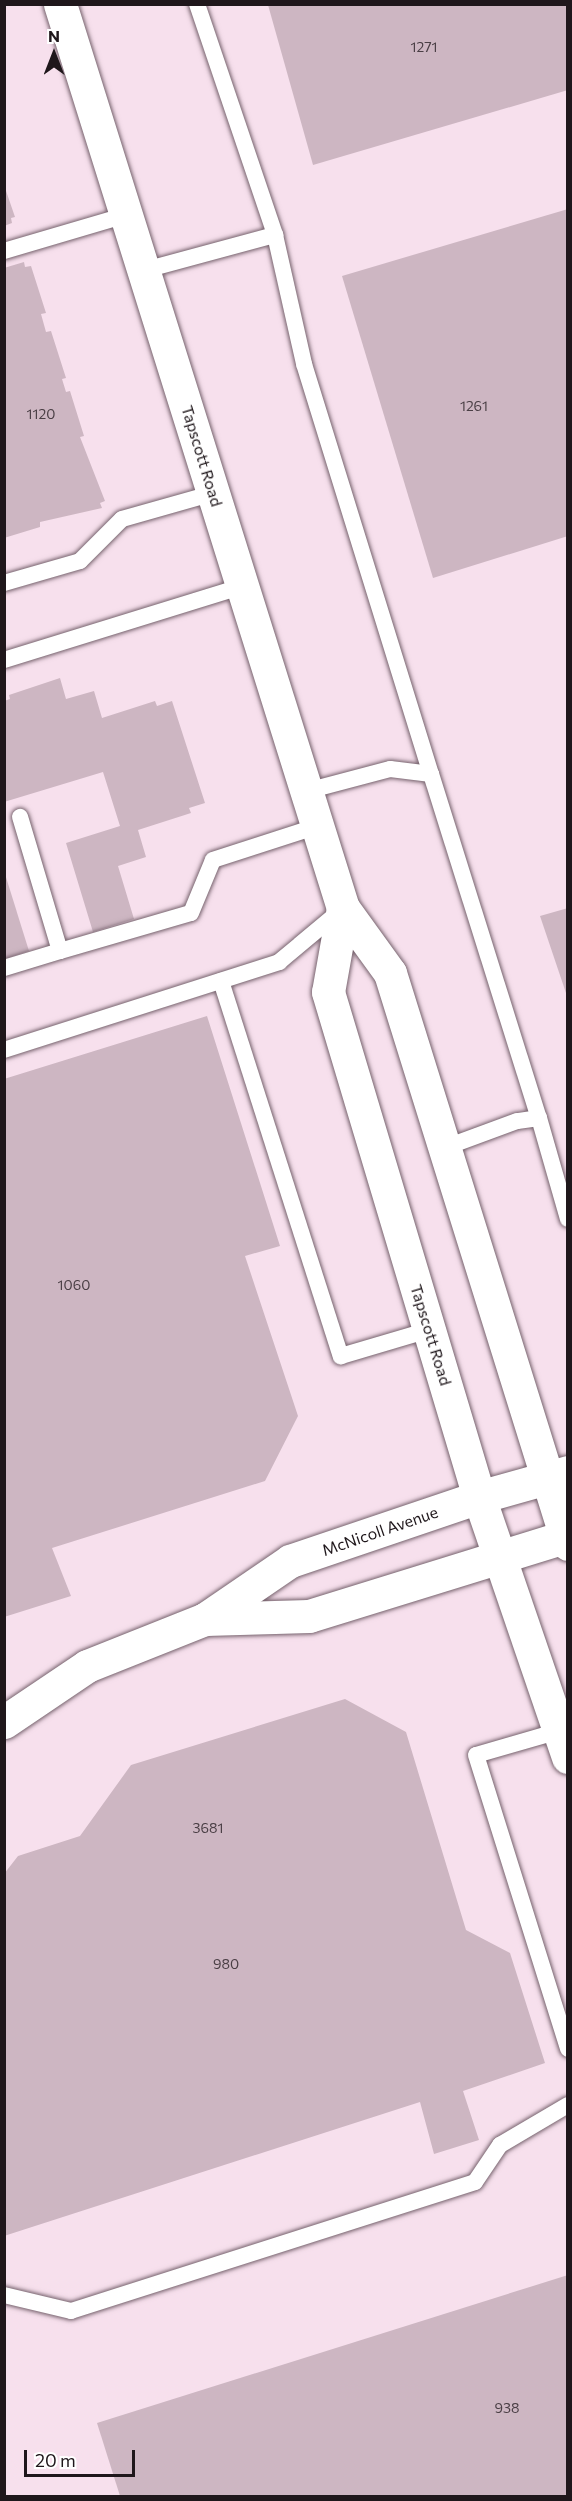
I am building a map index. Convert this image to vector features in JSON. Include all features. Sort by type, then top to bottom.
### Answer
[{"type":"street","name":"Tapscott Road","points":[[60,4],[343,908],[390,973],[444,1148],[556,1475],[567,1539]]},
{"type":"street","name":"Tapscott Road","points":[[343,908],[328,992],[478,1497],[563,1744]]},
{"type":"street","name":"McNicoll Avenue","points":[[4,1722],[87,1666],[206,1619],[290,1561],[478,1497],[556,1475]]},
{"type":"street","name":"McNicoll Avenue","points":[[206,1619],[309,1616],[498,1555],[567,1539]]},
{"type":"lane","points":[[197,4],[275,235],[304,364],[539,1118],[567,1219]]},
{"type":"lane","points":[[4,251],[126,215]]},
{"type":"lane","points":[[145,270],[275,235]]},
{"type":"lane","points":[[4,583],[80,561],[122,519],[214,493]]},
{"type":"lane","points":[[4,660],[243,586]]},
{"type":"lane","points":[[307,791],[390,769],[431,774]]},
{"type":"lane","points":[[20,817],[60,951]]},
{"type":"lane","points":[[4,968],[191,913],[213,860],[318,826]]},
{"type":"lane","points":[[4,1050],[279,962],[343,908]]},
{"type":"lane","points":[[221,981],[341,1356],[429,1330]]},
{"type":"lane","points":[[444,1148],[518,1121],[539,1118]]},
{"type":"lane","points":[[563,1744],[476,1755],[567,2049]]},
{"type":"lane","points":[[4,2295],[71,2311],[475,2182],[500,2145],[567,2105]]},
{"type":"building","points":[[268,5],[568,5],[568,90],[313,165]]},
{"type":"building","points":[[4,185],[15,217],[11,218],[12,223],[4,226]]},
{"type":"building","points":[[568,209],[568,536],[433,578],[342,276]]},
{"type":"building","points":[[24,262],[25,267],[31,266],[46,313],[41,314],[46,332],[51,331],[66,378],[62,379],[66,392],[70,391],[84,436],[80,437],[105,501],[100,503],[102,508],[40,522],[40,527],[4,538],[4,268]]},
{"type":"building","points":[[60,678],[66,699],[94,691],[102,718],[155,701],[157,706],[172,701],[205,803],[189,808],[191,813],[138,830],[146,857],[118,866],[134,919],[93,932],[66,843],[120,826],[103,772],[4,802],[4,701],[10,699],[9,695]]},
{"type":"building","points":[[5,874],[29,951],[5,959]]},
{"type":"building","points":[[568,908],[568,996],[567,996],[540,916]]},
{"type":"building","points":[[207,1016],[280,1246],[245,1256],[298,1416],[265,1481],[52,1548],[71,1596],[4,1617],[4,1079]]},
{"type":"building","points":[[345,1699],[406,1732],[466,1930],[510,1953],[545,2063],[463,2091],[479,2140],[434,2154],[420,2102],[4,2236],[4,1874],[18,1856],[80,1836],[131,1765]]},
{"type":"building","points":[[568,2275],[568,2496],[120,2496],[97,2423]]}]
